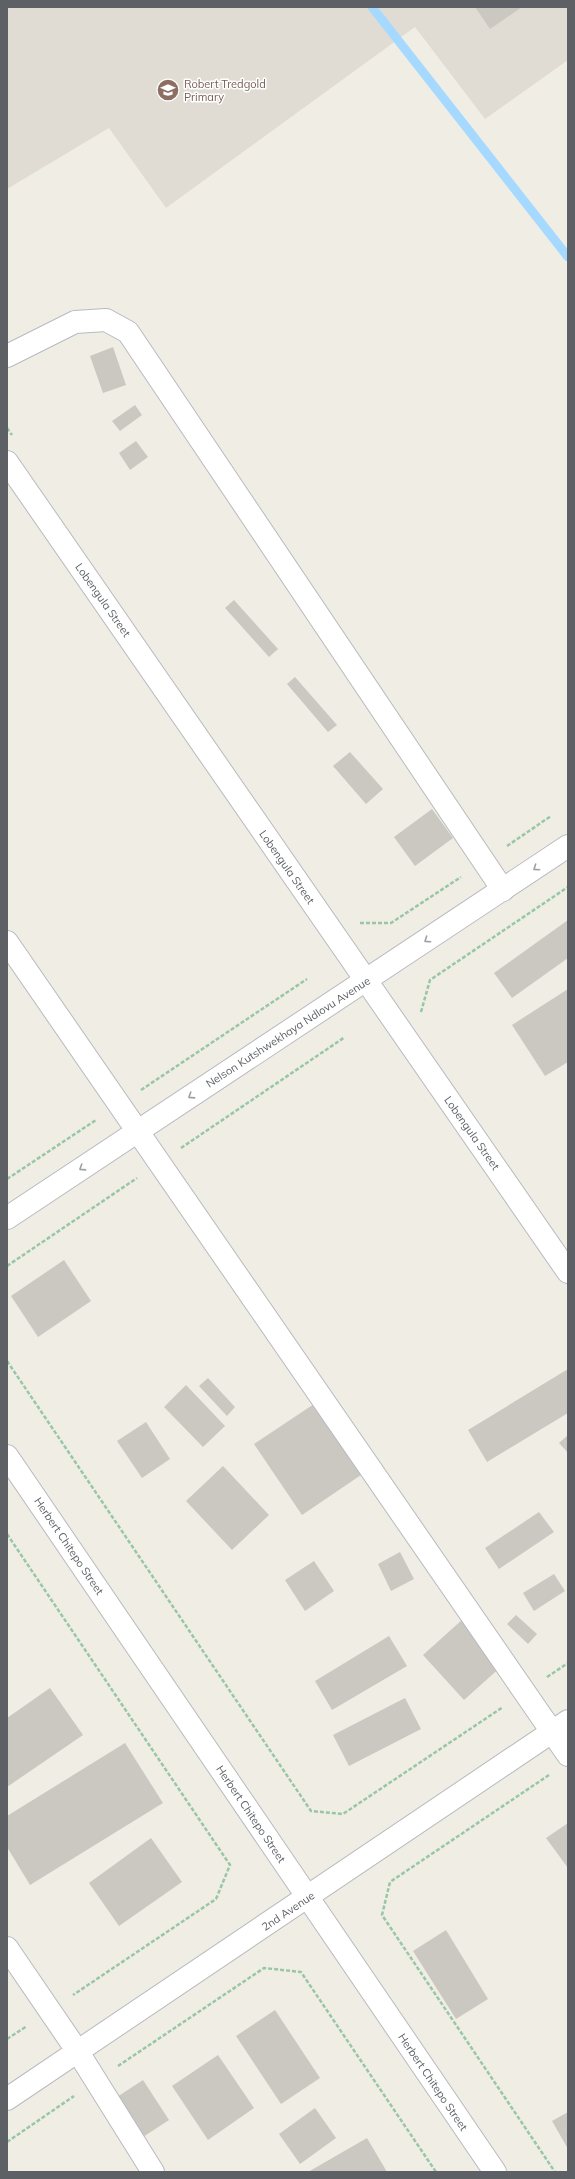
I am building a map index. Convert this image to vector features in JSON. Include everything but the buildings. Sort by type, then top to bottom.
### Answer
[{"type":"street","points":[[7,356],[75,322],[106,320],[128,332],[503,890]]},
{"type":"street","name":"Lobengula Street","points":[[7,462],[568,1272]]},
{"type":"street","name":"Nelson Kutshwekhaya Ndlovu Avenue","points":[[7,1218],[568,846]]},
{"type":"street","points":[[7,942],[525,1692],[560,1726],[561,1763]]},
{"type":"street","name":"Herbert Chitepo Street","points":[[7,1456],[495,2172]]},
{"type":"street","name":"2nd Avenue","points":[[7,2099],[308,1898],[560,1726]]},
{"type":"street","points":[[7,1948],[78,2052],[154,2172]]},
{"type":"path","points":[[7,428],[16,440]]},
{"type":"path","points":[[353,923],[391,923],[551,816]]},
{"type":"path","points":[[421,1013],[430,980],[568,886]]},
{"type":"path","points":[[7,1179],[307,979]]},
{"type":"path","points":[[7,1361],[311,1811],[343,1814],[568,1663]]},
{"type":"path","points":[[7,1534],[230,1866],[216,1899],[7,2039]]},
{"type":"path","points":[[555,2172],[382,1915],[390,1882],[561,1763]]},
{"type":"path","points":[[7,2142],[264,1968],[302,1972],[436,2172]]},
{"type":"shaded area","name":"Robert Tredgold Primary","points":[[7,7],[568,7],[568,60],[485,119],[415,27],[166,208],[109,128],[7,189]]},
{"type":"waterway","points":[[372,7],[568,257]]},
{"type":"place","name":"Robert Tredgold Primary","points":[[168,90]]}]
